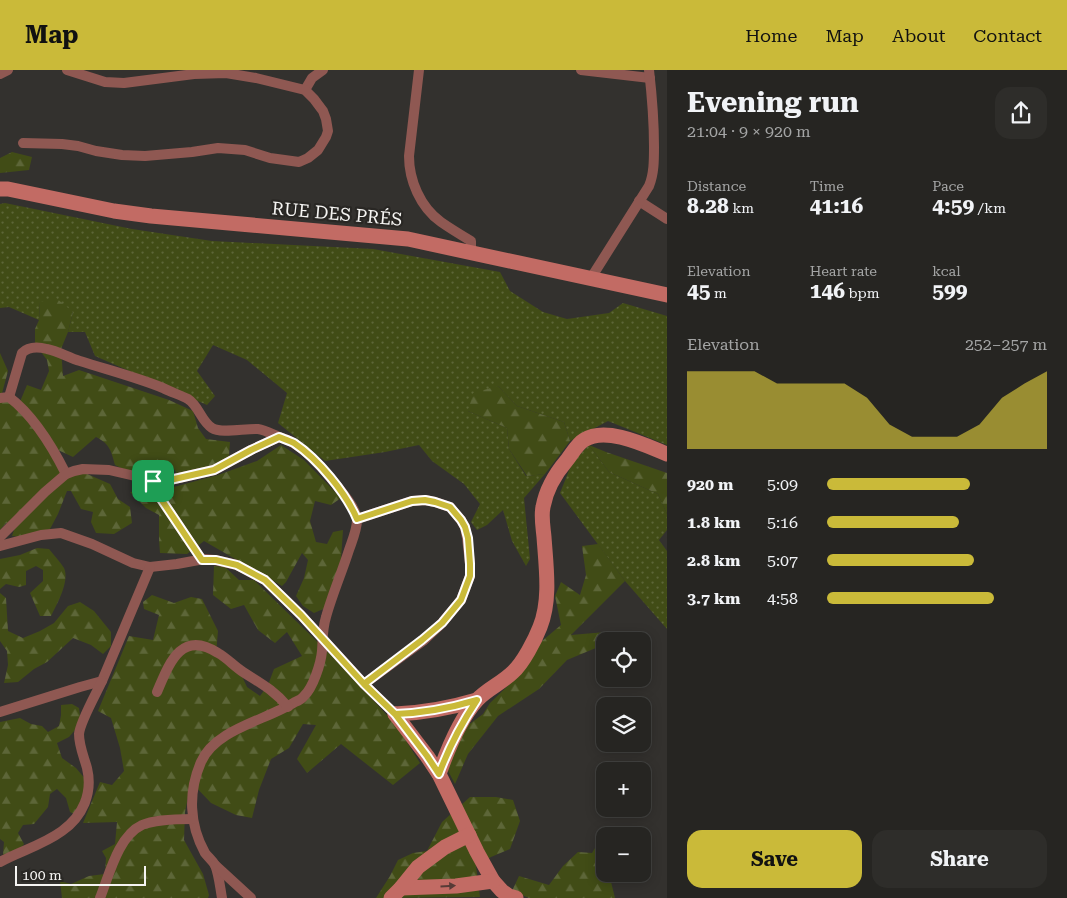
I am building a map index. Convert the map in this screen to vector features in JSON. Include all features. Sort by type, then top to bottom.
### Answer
[{"type":"street","points":[[0,74],[8,70]]},
{"type":"street","points":[[23,143],[78,146],[122,156],[145,156],[218,148],[245,150],[270,158],[299,162],[318,150],[328,131],[323,111],[304,90],[256,78],[226,73],[194,74],[124,83],[105,82],[66,70]]},
{"type":"street","points":[[304,90],[312,78],[323,70]]},
{"type":"street","points":[[419,70],[408,156],[413,184],[431,213],[440,221],[472,241],[471,254]]},
{"type":"street","points":[[581,70],[650,74],[654,127],[654,160],[649,186],[591,278]]},
{"type":"street","name":"RUE DES PRÉS","points":[[0,189],[8,189],[114,211],[151,216],[408,239],[667,295]]},
{"type":"street","points":[[640,201],[667,219]]},
{"type":"street","points":[[66,474],[50,444],[22,410],[5,398],[22,353],[31,348],[48,349],[180,395],[194,405],[212,428],[260,430],[293,442],[323,469],[344,493],[353,509],[357,519],[353,540],[325,618],[320,662],[310,688],[304,696],[288,707],[230,733],[219,740],[206,753],[194,782],[192,819],[206,854],[214,864],[251,898]]},
{"type":"street","points":[[439,774],[455,736],[477,700],[513,672],[529,650],[541,626],[547,584],[543,507],[548,490],[560,469],[582,441],[603,434],[614,435],[667,454]]},
{"type":"street","points":[[0,537],[66,474],[83,469],[109,470],[161,482],[214,470],[279,437]]},
{"type":"street","points":[[153,481],[157,493],[202,560]]},
{"type":"street","points":[[357,519],[412,501],[425,500],[450,507],[465,527],[470,564],[470,576],[461,600],[442,623],[364,684]]},
{"type":"street","points":[[0,546],[61,533],[92,544],[133,563],[150,567],[216,560],[237,565],[265,580],[395,714],[439,774],[493,881],[502,891],[516,898]]},
{"type":"street","points":[[0,862],[37,845],[61,831],[77,817],[83,807],[89,784],[79,733],[81,725],[102,682],[150,567]]},
{"type":"street","points":[[157,692],[175,655],[185,647],[197,645],[219,653],[240,670],[273,691],[288,707]]},
{"type":"street","points":[[0,712],[102,682]]},
{"type":"street","points":[[395,714],[437,711],[477,700]]},
{"type":"street","points":[[100,898],[120,849],[135,829],[152,823],[192,819]]},
{"type":"street","points":[[396,893],[425,861],[445,847],[469,835]]},
{"type":"street","points":[[214,864],[218,874],[222,898]]},
{"type":"street","points":[[396,893],[493,881]]},
{"type":"green space","points":[[12,152],[32,157],[29,170],[0,173],[0,158]]},
{"type":"green space","points":[[5,203],[132,229],[212,241],[373,249],[500,272],[510,291],[543,312],[567,319],[609,313],[623,303],[667,316],[667,445],[608,421],[570,441],[564,422],[517,406],[498,386],[468,411],[507,428],[509,449],[526,476],[545,474],[524,498],[530,559],[526,566],[512,541],[503,510],[487,525],[477,530],[471,522],[480,504],[464,484],[432,461],[419,445],[325,461],[278,423],[287,393],[247,360],[213,345],[197,371],[215,396],[207,405],[95,356],[85,332],[68,332],[73,312],[40,302],[39,320],[9,307],[0,308],[0,204]]},
{"type":"green space","points":[[56,298],[73,312],[61,349],[63,376],[79,370],[169,400],[193,411],[198,428],[206,439],[230,442],[229,456],[219,467],[178,476],[174,469],[154,479],[127,471],[115,465],[109,448],[96,437],[73,457],[58,450],[65,468],[78,470],[110,484],[118,499],[130,507],[132,523],[114,534],[96,533],[91,522],[93,512],[81,509],[71,491],[67,491],[50,529],[21,537],[12,536],[15,527],[6,523],[0,530],[0,353],[8,371],[1,397],[19,404],[27,385],[41,390],[49,371],[47,360],[35,344],[35,329],[39,320],[40,302]]},
{"type":"green space","points":[[498,386],[517,406],[564,422],[570,441],[545,474],[527,476],[509,449],[507,428],[468,411],[473,393]]},
{"type":"green space","points":[[281,445],[304,460],[341,498],[331,505],[315,501],[310,521],[316,542],[327,544],[333,532],[343,530],[341,559],[328,607],[314,613],[303,606],[296,596],[304,578],[308,560],[302,553],[282,586],[204,541],[187,554],[160,553],[159,515],[146,508],[130,492],[159,491],[218,475],[257,461]]},
{"type":"green space","points":[[589,445],[609,472],[658,494],[667,514],[667,530],[659,540],[667,551],[667,629],[625,581],[560,493],[572,463]]},
{"type":"green space","points":[[589,445],[667,473],[667,514],[658,494],[609,472]]},
{"type":"green space","points":[[598,544],[625,581],[571,635],[596,633],[596,648],[567,660],[539,689],[498,716],[468,754],[455,784],[446,767],[463,729],[483,714],[490,703],[516,678],[536,646],[561,625],[555,596],[561,582],[580,595],[586,575],[582,546]]},
{"type":"green space","points":[[37,548],[49,549],[64,568],[64,586],[51,616],[40,616],[30,593],[43,581],[43,570],[36,566],[26,571],[26,585],[19,587],[6,584],[0,589],[0,559],[20,555]]},
{"type":"green space","points":[[214,566],[225,567],[239,580],[254,580],[338,662],[396,725],[420,763],[393,785],[341,744],[307,773],[297,759],[316,725],[303,724],[289,748],[271,759],[259,790],[252,818],[236,815],[211,803],[191,782],[185,812],[184,840],[203,874],[209,895],[208,898],[62,898],[60,881],[71,884],[89,876],[105,874],[106,858],[102,851],[115,844],[117,822],[83,823],[100,782],[112,785],[124,771],[120,748],[111,718],[98,711],[129,636],[153,640],[159,615],[144,609],[143,602],[152,595],[174,603],[191,597],[202,599],[218,631],[216,654],[238,668],[247,687],[260,696],[268,685],[274,669],[302,656],[287,632],[275,643],[258,630],[244,605],[231,609],[213,595]]},
{"type":"green space","points":[[0,593],[6,598],[8,631],[23,638],[54,623],[68,606],[80,602],[94,611],[111,632],[111,646],[103,654],[91,645],[73,638],[47,662],[34,669],[18,682],[4,683],[8,665],[7,651],[0,641]]},
{"type":"green space","points":[[72,704],[79,708],[81,723],[69,737],[57,743],[62,758],[76,768],[87,781],[76,815],[70,812],[66,798],[57,789],[50,794],[48,807],[34,824],[23,825],[18,833],[24,844],[17,853],[3,855],[4,842],[0,839],[0,722],[20,718],[31,724],[42,726],[48,732],[59,726],[61,705]]},
{"type":"green space","points":[[470,797],[496,797],[513,800],[520,821],[510,849],[476,866],[480,897],[376,898],[398,860],[413,853],[427,851],[442,822]]},
{"type":"green space","points":[[596,846],[596,882],[611,882],[615,898],[529,898],[512,891],[519,876],[549,885],[563,866],[578,852],[592,853]]},
{"type":"route","points":[[153,481],[157,493],[202,560],[216,560],[237,565],[265,580],[301,615],[364,684],[395,714],[439,774],[455,736],[477,700],[437,711],[395,714],[364,684],[442,623],[461,600],[470,576],[468,538],[461,520],[450,507],[425,500],[412,501],[357,519],[344,493],[323,469],[293,442],[279,437],[214,470],[161,482],[153,481]]}]
